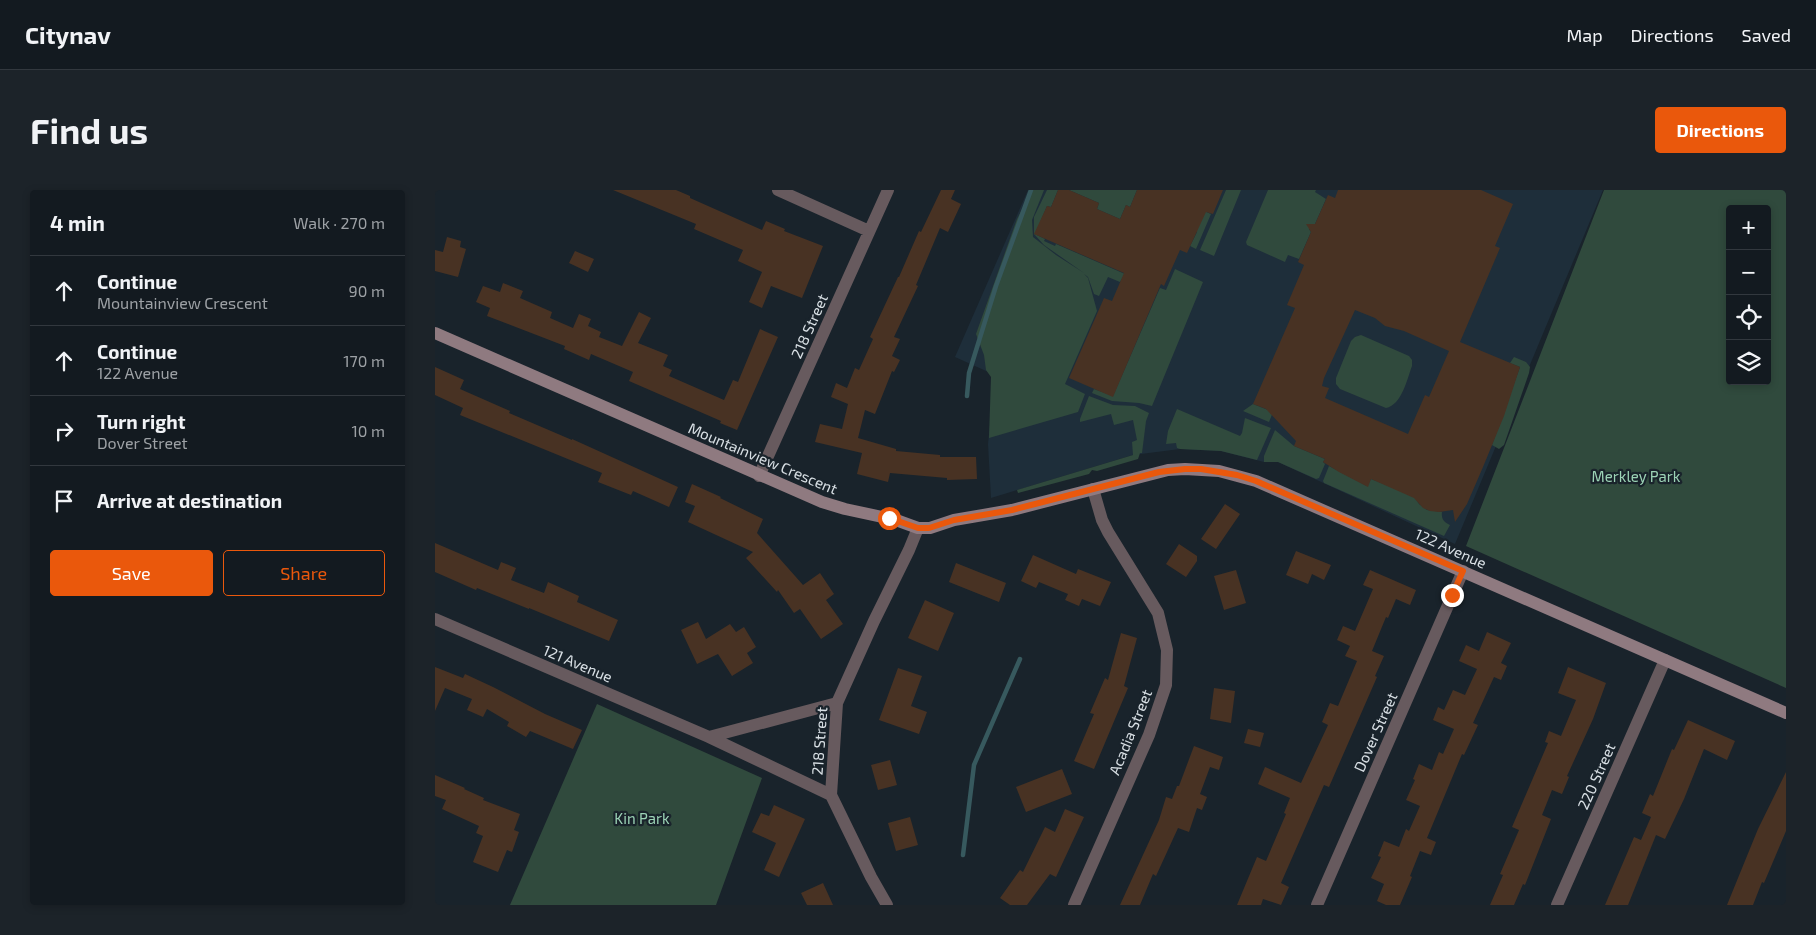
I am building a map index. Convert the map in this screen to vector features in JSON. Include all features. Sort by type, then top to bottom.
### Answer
[{"type":"street","points":[[778,190],[869,231]]},
{"type":"street","name":"218 Street","points":[[759,476],[888,190]]},
{"type":"street","name":"Mountainview Crescent","points":[[435,333],[759,476],[833,506],[895,520],[918,528],[934,527],[954,520],[1012,510],[1093,489]]},
{"type":"street","name":"122 Avenue","points":[[1093,489],[1168,470],[1201,469],[1237,475],[1256,481],[1786,713]]},
{"type":"street","name":"Acadia Street","points":[[1074,905],[1149,735],[1167,685],[1167,650],[1158,612],[1108,532],[1102,520],[1093,489]]},
{"type":"street","name":"218 Street","points":[[831,795],[837,703],[918,528]]},
{"type":"street","name":"Dover Street","points":[[1317,905],[1463,571]]},
{"type":"street","name":"121 Avenue","points":[[435,619],[709,736],[831,795]]},
{"type":"street","name":"220 Street","points":[[1557,905],[1665,660]]},
{"type":"street","points":[[709,736],[837,703]]},
{"type":"street","points":[[831,795],[871,877],[887,905]]},
{"type":"shaded area","points":[[1028,190],[1603,190],[1455,544],[1278,462],[1264,462],[1221,451],[1180,449],[1133,455],[991,498],[988,444],[995,375],[955,357]]},
{"type":"green space","points":[[1032,190],[1044,190],[1032,220],[1033,237],[1056,255],[1084,273],[1044,245],[1034,234],[1034,217],[1047,190],[1058,190],[1051,207],[1047,206],[1035,234],[1055,246],[1056,244],[1125,274],[1120,282],[1108,277],[1099,296],[1094,294],[1088,277],[1084,274],[1088,278],[1097,311],[1065,384],[1085,394],[1078,412],[989,438],[991,377],[986,370],[984,355],[976,334],[1017,219]]},
{"type":"green space","points":[[1069,190],[1137,190],[1130,207],[1126,205],[1120,219],[1097,209],[1099,203]]},
{"type":"green space","points":[[1226,190],[1241,190],[1214,256],[1200,250]]},
{"type":"green space","points":[[1268,190],[1316,190],[1315,192],[1326,199],[1315,224],[1312,224],[1309,229],[1311,232],[1299,259],[1288,255],[1285,262],[1247,245],[1246,242]]},
{"type":"green space","name":"Merkley Park","points":[[1604,190],[1786,190],[1786,688],[1466,546]]},
{"type":"green space","points":[[1204,211],[1211,214],[1196,249],[1190,246]]},
{"type":"green space","points":[[1175,269],[1203,282],[1152,406],[1112,401],[1092,393],[1094,389],[1113,396],[1160,288],[1166,290]]},
{"type":"green space","points":[[1361,335],[1409,356],[1412,360],[1406,384],[1400,397],[1392,406],[1386,408],[1340,389],[1336,384],[1336,378],[1351,341]]},
{"type":"green space","points":[[1514,357],[1526,362],[1530,367],[1504,445],[1499,449],[1492,445],[1520,367],[1510,363]]},
{"type":"green space","points":[[1089,396],[1113,405],[1135,406],[1149,413],[1146,421],[1142,453],[1140,453],[1138,459],[1097,471],[1092,470],[1089,474],[1018,493],[1017,490],[1133,455],[1132,442],[1137,440],[1133,420],[1114,425],[1111,414],[1080,422]]},
{"type":"green space","points":[[1253,404],[1273,412],[1269,422],[1243,411]]},
{"type":"green space","points":[[1177,409],[1240,436],[1245,418],[1271,428],[1257,460],[1221,451],[1180,449],[1177,448],[1176,443],[1166,444],[1168,431]]},
{"type":"green space","points":[[1275,430],[1294,446],[1325,459],[1323,462],[1325,464],[1319,478],[1316,479],[1278,462],[1264,462],[1264,456]]},
{"type":"green space","points":[[1329,466],[1367,486],[1371,479],[1414,496],[1419,504],[1427,510],[1442,512],[1443,520],[1450,525],[1444,536],[1324,483],[1323,481]]},
{"type":"green space","name":"Kin Park","points":[[597,704],[762,778],[716,905],[510,905]]},
{"type":"building","points":[[613,190],[676,190],[762,230],[766,221],[785,229],[784,231],[823,246],[802,298],[771,286],[762,308],[749,302],[762,272],[738,261],[743,250],[694,229],[696,224]]},
{"type":"building","points":[[941,190],[955,190],[951,199],[961,204],[948,232],[940,228],[916,285],[918,286],[894,337],[900,339],[892,356],[900,360],[894,372],[892,371],[875,414],[865,410],[858,438],[896,449],[896,451],[940,455],[940,457],[976,457],[977,479],[947,480],[947,478],[890,473],[888,482],[857,474],[862,453],[815,442],[820,424],[842,429],[848,404],[831,397],[836,383],[847,388],[855,368],[859,370],[873,339],[870,337],[919,231],[921,232]]},
{"type":"building","points":[[1058,190],[1069,190],[1099,203],[1097,209],[1120,219],[1126,205],[1130,207],[1137,190],[1223,190],[1213,214],[1206,212],[1187,253],[1180,250],[1164,286],[1161,284],[1113,397],[1069,378],[1104,298],[1112,301],[1124,273],[1034,234],[1047,206],[1051,207]]},
{"type":"building","points":[[1338,190],[1481,190],[1513,204],[1495,246],[1500,248],[1460,342],[1520,367],[1504,416],[1483,467],[1467,504],[1455,522],[1453,510],[1430,511],[1423,508],[1414,498],[1371,479],[1368,487],[1323,462],[1325,459],[1294,446],[1296,441],[1266,409],[1253,404],[1295,308],[1287,305],[1304,265],[1298,262],[1311,232],[1306,224],[1315,224],[1328,195],[1335,198]],"holes":[[[1355,310],[1375,318],[1385,326],[1404,331],[1449,351],[1429,397],[1425,395],[1408,434],[1325,398],[1329,388],[1322,386],[1324,378]]]},
{"type":"building","points":[[447,237],[461,241],[460,247],[466,249],[458,277],[435,271],[435,250],[443,252]]},
{"type":"building","points":[[575,251],[594,259],[588,272],[569,263]]},
{"type":"building","points":[[503,283],[523,291],[520,298],[552,312],[550,318],[573,328],[579,314],[591,319],[588,326],[601,332],[599,337],[622,346],[639,312],[651,318],[638,343],[668,355],[663,366],[672,370],[669,376],[724,400],[733,380],[738,382],[760,329],[778,337],[737,430],[720,423],[721,421],[629,381],[633,372],[591,354],[589,360],[564,349],[565,346],[487,316],[490,308],[476,302],[483,286],[500,292]]},
{"type":"building","points":[[435,367],[464,380],[460,389],[510,411],[509,413],[678,487],[669,507],[633,491],[631,495],[598,482],[602,473],[460,415],[463,408],[435,395]]},
{"type":"building","points":[[692,484],[763,519],[757,533],[803,585],[820,573],[834,594],[826,600],[843,624],[821,639],[800,609],[794,613],[778,590],[777,592],[746,558],[753,552],[688,522],[695,506],[685,502]]},
{"type":"building","points":[[1225,504],[1240,514],[1216,549],[1201,539]]},
{"type":"building","points":[[435,543],[498,570],[501,562],[516,568],[511,580],[544,593],[548,582],[579,596],[577,602],[618,620],[609,641],[477,588],[476,590],[435,572]]},
{"type":"building","points":[[1179,544],[1197,556],[1197,561],[1186,577],[1166,564]]},
{"type":"building","points":[[1296,551],[1331,565],[1324,580],[1312,574],[1308,584],[1286,575]]},
{"type":"building","points":[[1033,555],[1076,574],[1078,569],[1111,582],[1100,606],[1082,599],[1079,606],[1065,600],[1068,594],[1039,582],[1036,588],[1021,581]]},
{"type":"building","points":[[956,563],[1006,583],[999,602],[949,582]]},
{"type":"building","points":[[1236,570],[1246,603],[1224,610],[1214,576]]},
{"type":"building","points":[[1370,570],[1416,590],[1410,605],[1396,599],[1388,618],[1386,617],[1372,651],[1384,656],[1375,676],[1377,677],[1329,787],[1324,785],[1281,883],[1289,887],[1281,905],[1263,899],[1261,905],[1237,905],[1257,857],[1266,861],[1286,814],[1284,813],[1290,798],[1258,784],[1265,767],[1301,783],[1328,725],[1322,722],[1330,703],[1338,706],[1357,661],[1345,656],[1350,646],[1337,640],[1343,626],[1355,631],[1373,589],[1363,585]]},
{"type":"building","points":[[925,600],[954,613],[938,651],[908,638]]},
{"type":"building","points":[[698,622],[706,639],[730,624],[736,632],[744,627],[756,647],[747,653],[753,663],[732,676],[718,654],[697,664],[681,630]]},
{"type":"building","points":[[1487,632],[1511,643],[1501,663],[1507,666],[1501,680],[1494,677],[1473,723],[1478,725],[1464,755],[1462,754],[1427,838],[1436,842],[1431,855],[1420,851],[1410,876],[1412,877],[1400,905],[1386,905],[1377,901],[1384,884],[1371,878],[1381,857],[1378,856],[1384,841],[1399,847],[1406,829],[1409,831],[1420,806],[1406,800],[1415,780],[1413,779],[1419,764],[1432,770],[1439,752],[1443,754],[1454,729],[1433,720],[1438,707],[1444,710],[1453,690],[1465,695],[1477,669],[1459,661],[1466,645],[1479,651]]},
{"type":"building","points":[[1121,633],[1137,638],[1124,686],[1128,688],[1094,769],[1074,761],[1094,714],[1090,713],[1105,678],[1108,680]]},
{"type":"building","points":[[435,667],[463,678],[465,674],[545,714],[582,730],[573,749],[530,731],[526,737],[507,726],[509,722],[487,709],[483,717],[467,710],[472,699],[445,688],[435,711]]},
{"type":"building","points":[[1568,667],[1606,683],[1593,719],[1567,776],[1569,777],[1562,794],[1552,790],[1542,815],[1551,819],[1525,885],[1523,884],[1514,905],[1490,905],[1503,875],[1500,874],[1519,830],[1512,827],[1548,743],[1545,742],[1549,731],[1561,736],[1576,700],[1558,693]]},
{"type":"building","points":[[898,668],[922,676],[911,706],[927,712],[919,734],[879,720]]},
{"type":"building","points":[[1214,688],[1235,691],[1231,723],[1210,719]]},
{"type":"building","points":[[1688,720],[1735,741],[1727,760],[1704,749],[1684,799],[1665,839],[1656,835],[1628,905],[1605,905],[1634,837],[1641,840],[1651,817],[1642,813],[1650,794],[1653,796],[1672,749],[1674,750]]},
{"type":"building","points":[[1248,729],[1264,733],[1260,747],[1244,743]]},
{"type":"building","points":[[1194,746],[1223,757],[1219,770],[1210,767],[1200,794],[1207,797],[1202,810],[1197,808],[1189,832],[1178,828],[1156,876],[1153,874],[1140,905],[1120,905],[1159,820],[1166,797],[1172,799]]},
{"type":"building","points":[[890,760],[897,785],[878,790],[871,765]]},
{"type":"building","points":[[1062,769],[1072,794],[1026,812],[1016,787]]},
{"type":"building","points":[[1786,772],[1786,831],[1764,883],[1762,882],[1753,905],[1727,905],[1758,829]]},
{"type":"building","points":[[435,775],[465,788],[484,798],[483,800],[520,814],[514,830],[519,832],[512,852],[507,850],[498,872],[473,862],[483,836],[476,833],[479,826],[442,809],[446,800],[435,796]]},
{"type":"building","points":[[774,805],[805,819],[779,877],[764,870],[776,843],[752,832],[761,813],[769,816]]},
{"type":"building","points":[[1065,809],[1084,817],[1056,877],[1050,874],[1027,905],[1010,905],[1000,898],[1020,870],[1023,872],[1045,827],[1055,832]]},
{"type":"building","points":[[910,817],[918,845],[896,851],[888,823]]},
{"type":"building","points":[[823,883],[833,905],[807,905],[801,893]]},
{"type":"waterway","points":[[967,396],[969,373],[996,286],[1031,190]]},
{"type":"waterway","points":[[963,855],[974,765],[1020,659]]},
{"type":"route","points":[[889,518],[918,528],[929,528],[949,521],[1012,510],[1168,470],[1201,469],[1219,471],[1256,481],[1463,571],[1452,595]]}]
